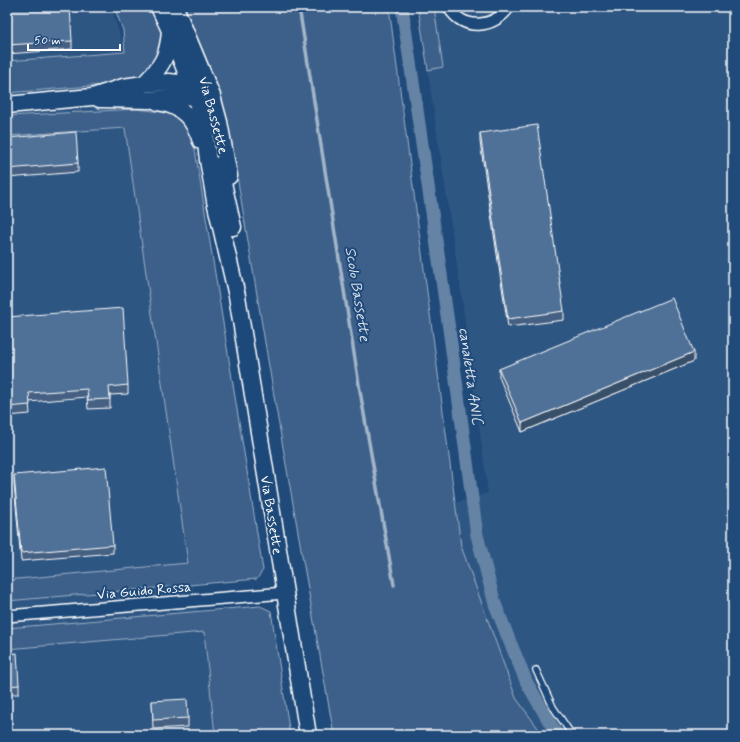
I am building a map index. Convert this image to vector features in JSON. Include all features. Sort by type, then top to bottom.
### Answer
[{"type":"main road","name":"Via Bassette","points":[[159,7],[170,31],[203,119],[215,201],[237,296],[308,735]]},
{"type":"main road","name":"Via Bassette","points":[[166,7],[199,79],[198,86],[193,91]]},
{"type":"main road","name":"Via Bassette","points":[[175,7],[205,76],[214,103],[231,184],[237,296]]},
{"type":"main road","points":[[144,84],[163,62],[169,48],[170,31]]},
{"type":"main road","points":[[7,105],[92,97],[123,87],[169,82],[188,84],[193,91],[149,100]]},
{"type":"main road","name":"Via Bassette","points":[[193,91],[199,91],[204,99],[214,137],[233,227]]},
{"type":"main road","points":[[92,97],[102,100],[149,100],[163,102],[177,107],[187,115],[197,128],[208,160]]},
{"type":"street","points":[[449,7],[457,17],[467,23],[479,25],[491,23],[501,17],[509,7]]},
{"type":"street","name":"Via Guido Rossa","points":[[7,616],[284,593]]},
{"type":"lane","points":[[536,670],[553,707],[572,735]]},
{"type":"shaded area","points":[[7,7],[111,7],[125,52],[125,127],[188,564],[204,639],[215,735],[7,735]]},
{"type":"shaded area","points":[[114,7],[155,7],[163,35],[160,49],[153,67],[140,76],[103,85],[7,93],[7,61],[125,52],[123,30]]},
{"type":"shaded area","points":[[183,7],[389,7],[461,546],[516,698],[543,735],[334,735],[276,408],[235,164],[220,102]]},
{"type":"shaded area","points":[[418,7],[733,7],[733,735],[334,735],[300,550],[488,493],[461,292]]},
{"type":"shaded area","points":[[418,7],[434,7],[443,67],[428,70]]},
{"type":"shaded area","points":[[137,109],[170,113],[192,131],[263,570],[257,579],[7,601],[7,580],[188,563],[125,128],[7,136],[7,116]]},
{"type":"shaded area","points":[[260,606],[271,611],[290,735],[215,735],[204,632],[7,649],[7,628]]},
{"type":"building","points":[[7,7],[70,7],[72,41],[7,45]]},
{"type":"building","points":[[537,125],[564,311],[508,319],[480,133]]},
{"type":"building","points":[[76,132],[78,163],[7,169],[7,138]]},
{"type":"building","points":[[672,298],[694,352],[522,423],[499,369]]},
{"type":"building","points":[[123,308],[128,385],[109,387],[110,399],[88,400],[87,389],[29,393],[30,405],[7,407],[7,317]]},
{"type":"building","points":[[106,467],[113,545],[21,553],[14,475]]},
{"type":"building","points":[[17,653],[19,685],[7,686],[7,654]]},
{"type":"building","points":[[187,699],[188,718],[153,720],[152,701]]},
{"type":"waterway","name":"Scolo Bassette","points":[[299,7],[360,391],[394,585]]},
{"type":"waterway","name":"canaletta ANIC","points":[[402,7],[449,329],[477,535],[495,604],[510,642],[527,683],[557,735]]}]
